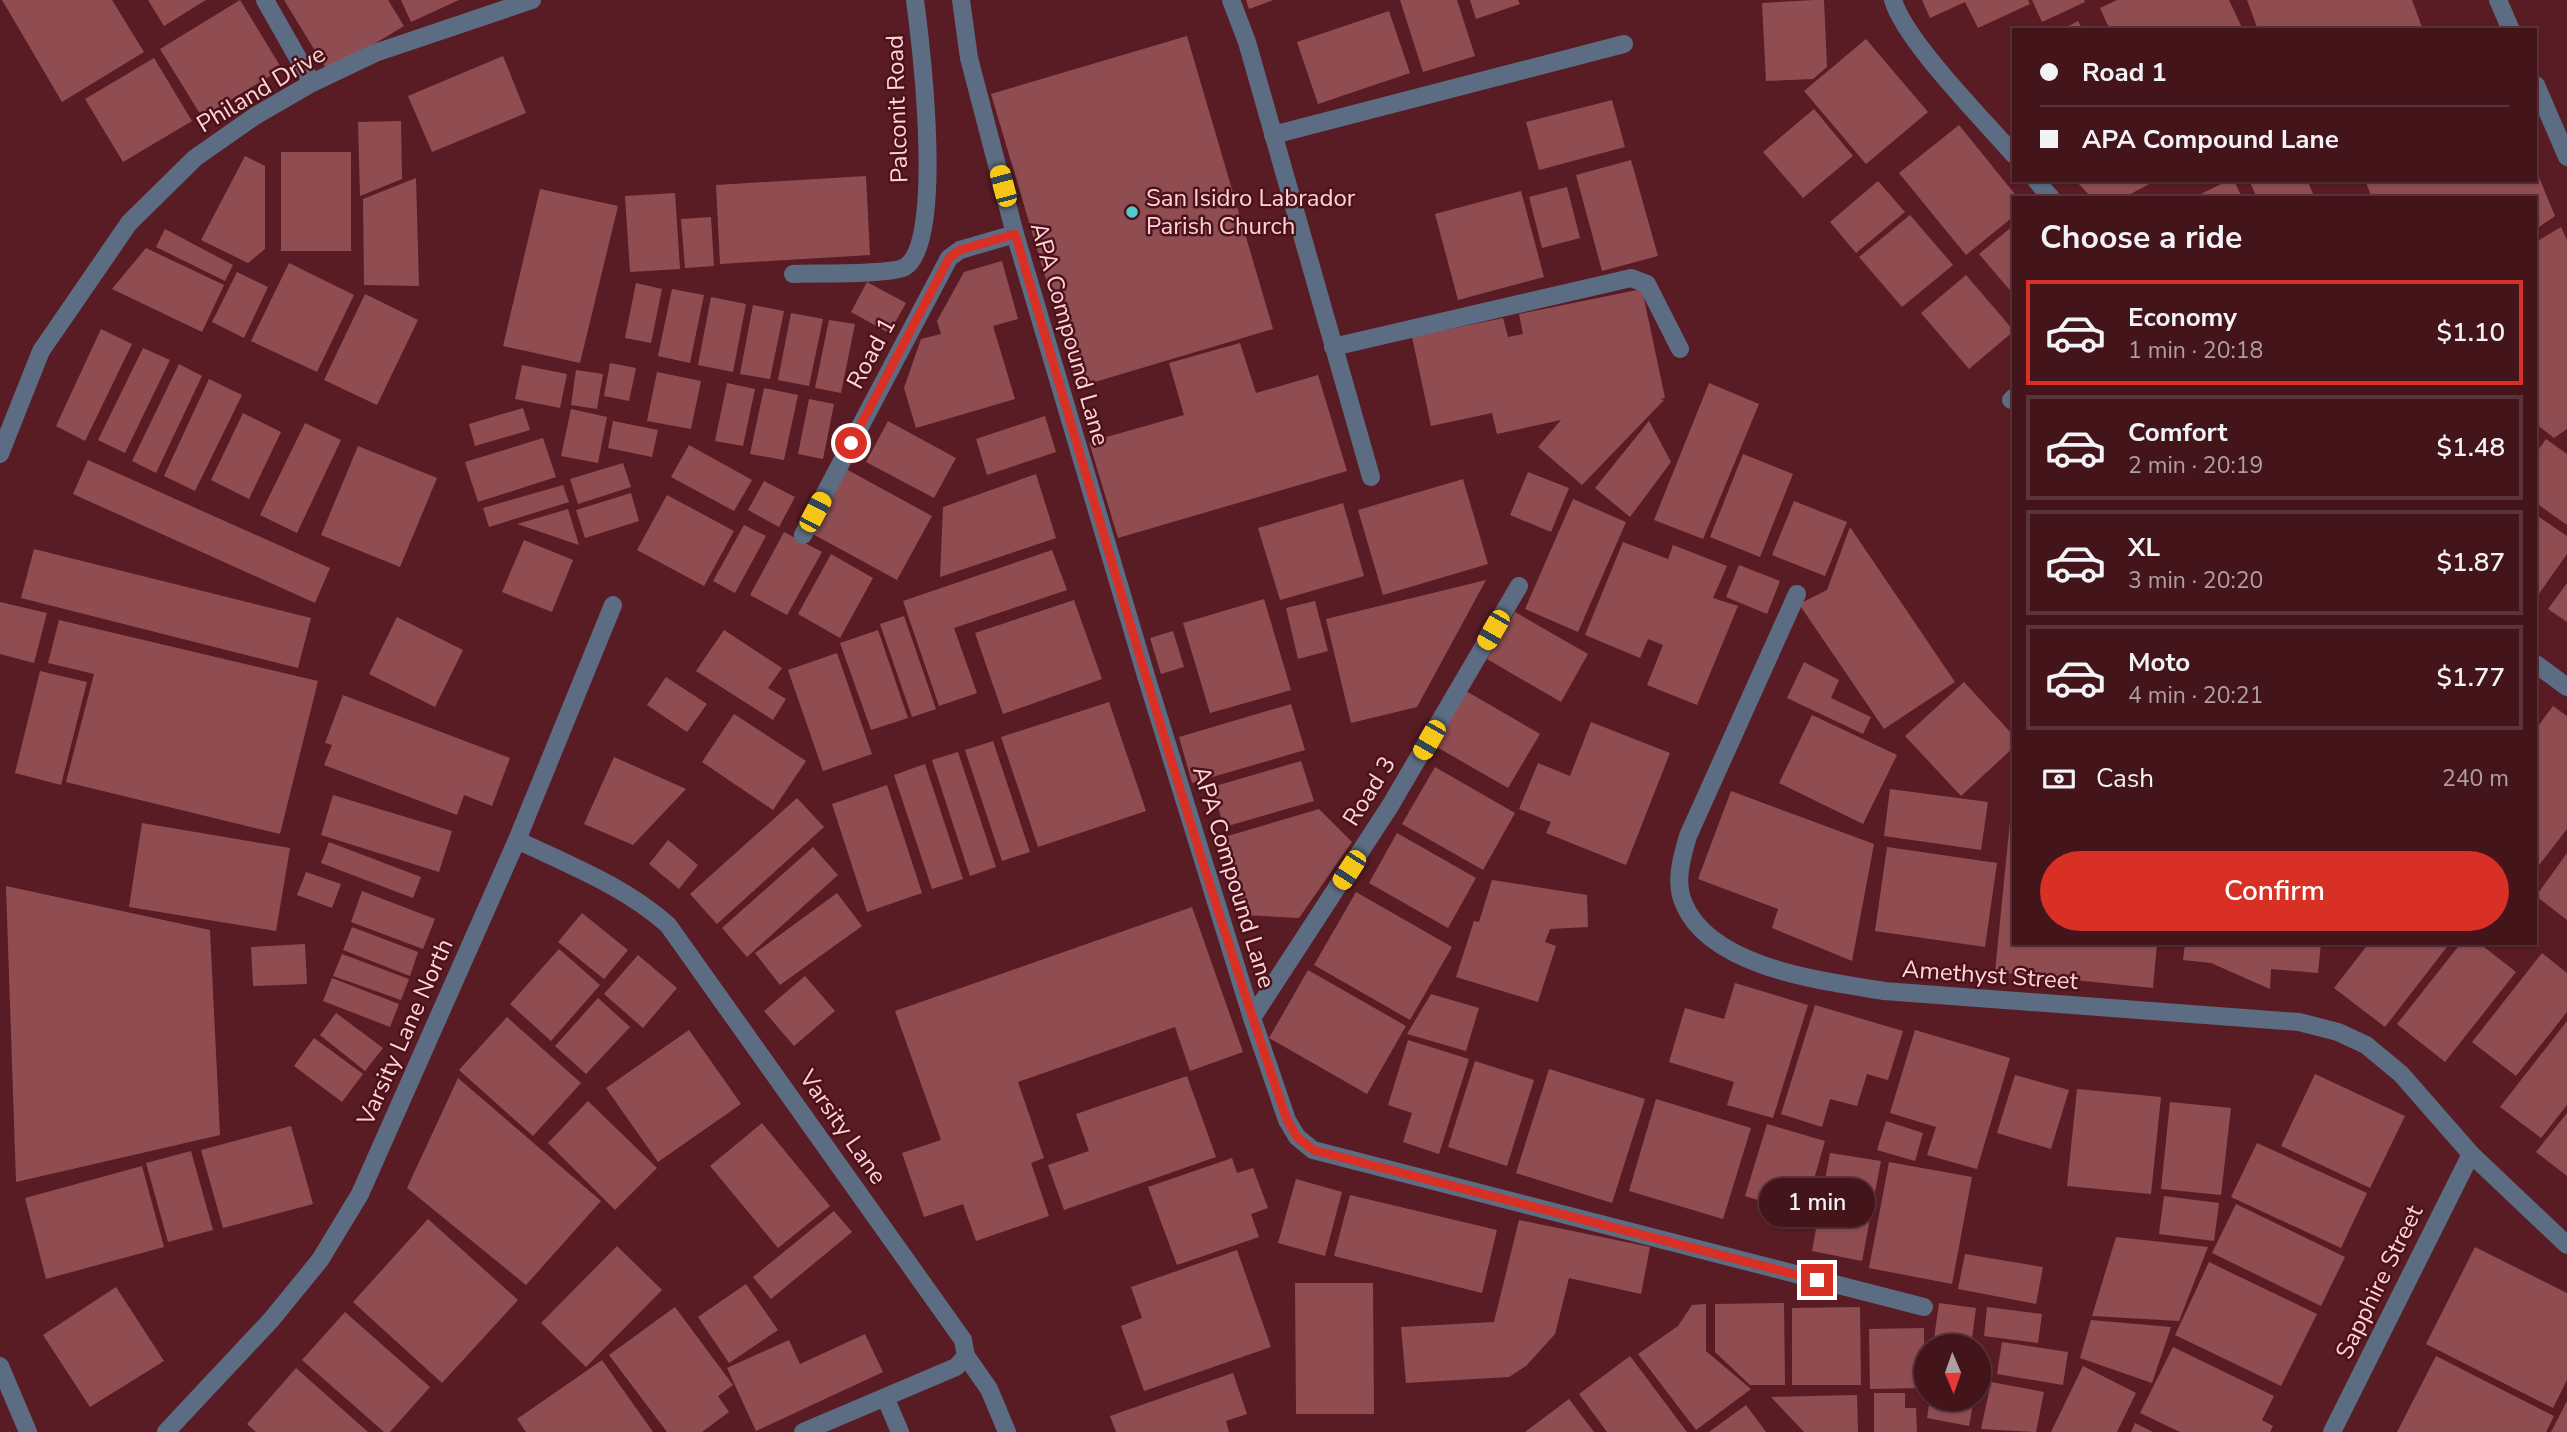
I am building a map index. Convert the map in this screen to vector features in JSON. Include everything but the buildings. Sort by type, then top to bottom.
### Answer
[{"type":"street","points":[[265,0],[312,83]]},
{"type":"street","name":"Philand Drive","points":[[0,454],[41,351],[129,223],[195,158],[255,116],[312,83],[375,52],[532,0]]},
{"type":"street","name":"Palconit Road","points":[[793,274],[897,270],[913,260],[922,237],[928,151],[925,69],[915,0]]},
{"type":"street","name":"APA Compound Lane","points":[[961,0],[969,58],[1015,234],[1112,564],[1252,1018],[1287,1120],[1297,1137],[1313,1150],[1924,1307]]},
{"type":"street","points":[[1231,0],[1247,42],[1371,477]]},
{"type":"street","points":[[1893,0],[1896,10],[1919,45],[2012,153]]},
{"type":"street","points":[[2498,0],[2510,28]]},
{"type":"street","points":[[1273,135],[1624,44]]},
{"type":"street","points":[[2537,87],[2567,157]]},
{"type":"street","points":[[2038,182],[2050,196]]},
{"type":"street","name":"Road 1","points":[[803,535],[949,258],[960,250],[1015,234]]},
{"type":"street","points":[[1333,347],[1631,278],[1647,284],[1680,349]]},
{"type":"street","name":"Road 3","points":[[1252,1018],[1390,806],[1519,586]]},
{"type":"street","name":"Amethyst Street","points":[[1797,594],[1688,836],[1679,867],[1683,903],[1700,931],[1747,960],[1830,982],[1884,991],[2300,1022],[2338,1032],[2366,1045],[2401,1074],[2471,1154],[2567,1245]]},
{"type":"street","name":"Varsity Lane North","points":[[166,1432],[271,1320],[320,1260],[360,1194],[517,840],[613,605]]},
{"type":"street","points":[[2537,665],[2567,687]]},
{"type":"street","name":"Varsity Lane","points":[[517,840],[618,888],[645,905],[668,925],[963,1340],[965,1356],[989,1389],[1007,1432]]},
{"type":"street","name":"Sapphire Street","points":[[2332,1432],[2471,1154]]},
{"type":"street","points":[[803,1432],[956,1367],[965,1356]]},
{"type":"street","points":[[0,1366],[28,1432]]},
{"type":"street","points":[[885,1398],[900,1432]]},
{"type":"place","name":"San Isidro Labrador Parish Church","points":[[1132,212]]},
{"type":"route","points":[[851,443],[949,258],[960,250],[1015,234],[1112,564],[1246,999],[1287,1120],[1297,1137],[1313,1150],[1817,1280]]}]
